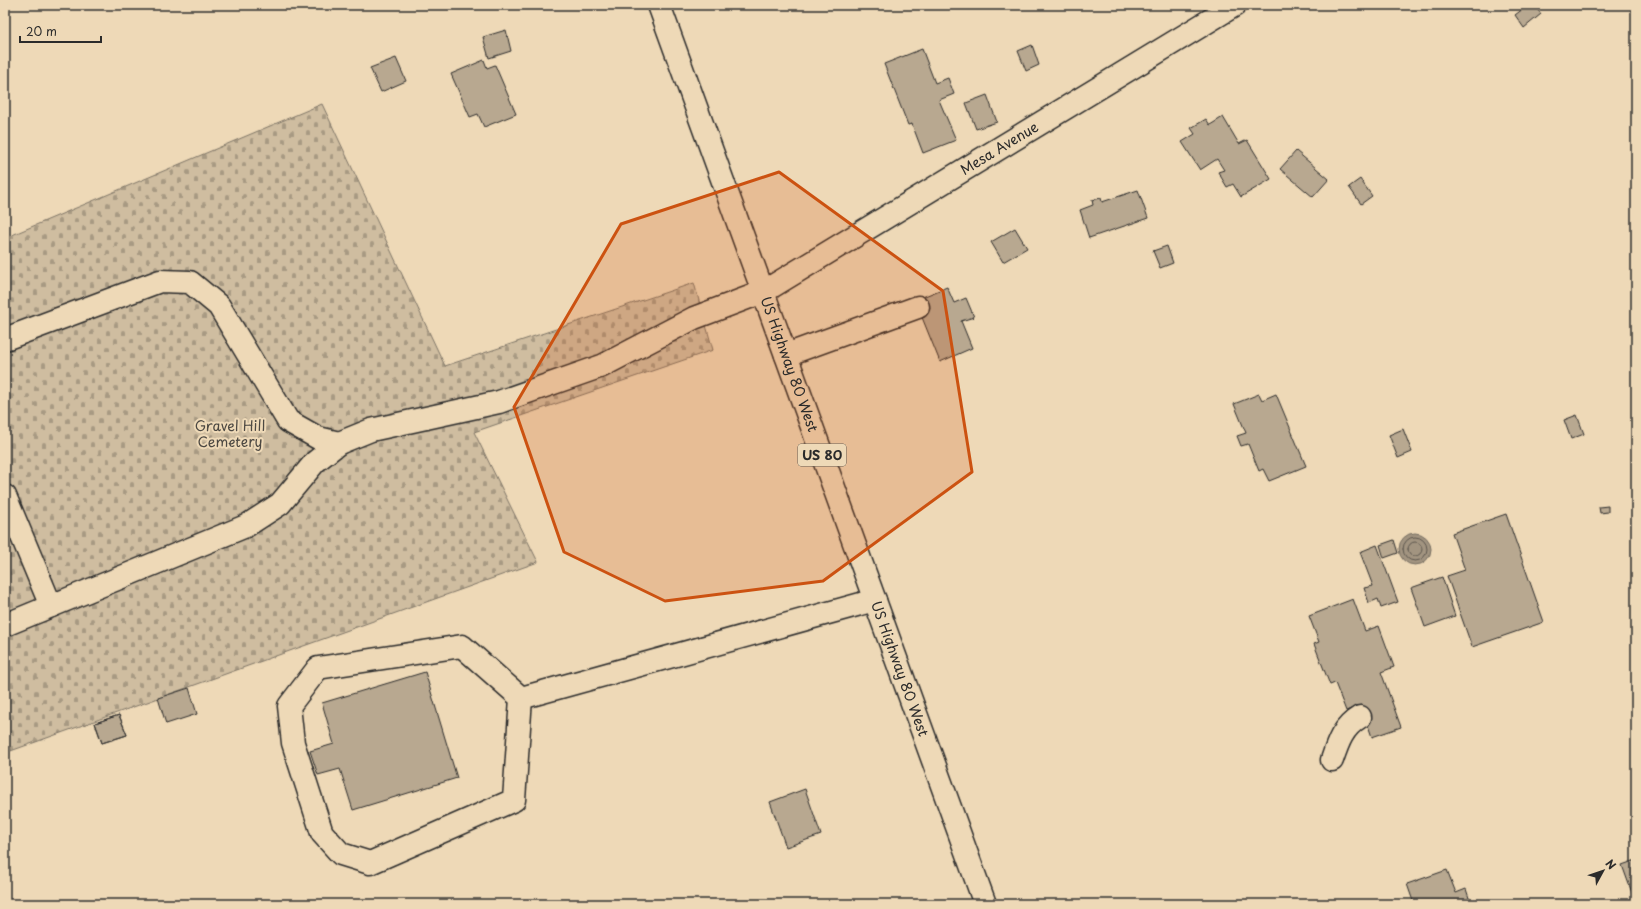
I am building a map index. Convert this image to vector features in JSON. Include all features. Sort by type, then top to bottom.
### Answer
[{"type":"main road","name":"US Highway 80 West","points":[[660,5],[985,904]]},
{"type":"main road","name":"Mesa Avenue","points":[[339,442],[371,430],[499,402],[595,369],[694,318],[763,292],[1235,5]]},
{"type":"main road","points":[[5,339],[160,281],[190,282],[219,306],[288,421],[318,438],[339,442]]},
{"type":"main road","points":[[786,355],[918,307]]},
{"type":"main road","points":[[5,625],[246,526],[280,504],[315,462],[339,442]]},
{"type":"main road","points":[[5,496],[51,606]]},
{"type":"main road","points":[[521,698],[875,600]]},
{"type":"main road","points":[[462,646],[521,698],[514,800],[370,863],[341,854],[322,833],[292,743],[289,706],[318,668],[462,646]]},
{"type":"main road","points":[[1332,760],[1340,738],[1350,723],[1360,717]]},
{"type":"highlighted area","points":[[779,172],[943,291],[972,472],[823,581],[665,601],[564,552],[514,407],[621,224]]},
{"type":"green space","name":"Gravel Hill Cemetery","points":[[322,104],[445,366],[694,283],[713,350],[474,432],[538,562],[5,753],[5,238]]},
{"type":"water","points":[[1415,533],[1426,538],[1431,549],[1426,560],[1415,565],[1404,560],[1399,549],[1404,538]]},
{"type":"building","points":[[1528,5],[1534,5],[1541,14],[1524,28],[1515,15]]},
{"type":"building","points":[[506,30],[511,51],[489,58],[483,37]]},
{"type":"building","points":[[1032,45],[1039,65],[1026,71],[1018,51]]},
{"type":"building","points":[[922,49],[935,83],[948,78],[954,94],[939,100],[956,140],[923,153],[912,124],[908,125],[884,64]]},
{"type":"building","points":[[396,58],[406,81],[381,92],[370,68]]},
{"type":"building","points":[[484,60],[487,68],[495,65],[516,114],[484,127],[478,114],[470,117],[451,74]]},
{"type":"building","points":[[987,95],[997,122],[976,129],[966,103]]},
{"type":"building","points":[[1223,117],[1239,144],[1247,140],[1271,179],[1241,197],[1233,184],[1227,187],[1218,172],[1224,170],[1217,159],[1200,170],[1182,142],[1195,134],[1191,128],[1206,119],[1210,125]]},
{"type":"building","points":[[1296,151],[1329,179],[1313,197],[1280,169]]},
{"type":"building","points":[[1360,179],[1372,196],[1361,204],[1349,187]]},
{"type":"building","points":[[1138,190],[1148,218],[1089,238],[1080,210],[1093,205],[1092,200],[1101,198],[1102,202]]},
{"type":"building","points":[[1015,228],[1027,248],[1003,262],[991,242]]},
{"type":"building","points":[[1167,246],[1173,263],[1160,268],[1153,251]]},
{"type":"building","points":[[947,287],[954,303],[966,298],[974,317],[961,321],[972,348],[940,362],[915,300]]},
{"type":"building","points":[[1259,394],[1262,400],[1276,394],[1306,466],[1269,481],[1263,469],[1259,471],[1248,444],[1241,446],[1237,436],[1246,433],[1234,404]]},
{"type":"building","points":[[1577,415],[1584,434],[1571,439],[1564,420]]},
{"type":"building","points":[[1403,429],[1412,452],[1398,458],[1389,435]]},
{"type":"building","points":[[1608,506],[1608,512],[1600,513],[1599,507]]},
{"type":"building","points":[[1506,514],[1544,622],[1472,647],[1447,576],[1465,570],[1452,533]]},
{"type":"building","points":[[1394,540],[1398,553],[1384,558],[1380,545]]},
{"type":"building","points":[[1377,545],[1398,602],[1381,608],[1378,599],[1369,603],[1364,588],[1373,586],[1360,552]]},
{"type":"building","points":[[1442,577],[1455,616],[1425,627],[1411,588]]},
{"type":"building","points":[[1353,599],[1365,631],[1379,626],[1394,667],[1381,672],[1401,727],[1372,737],[1361,705],[1346,711],[1335,683],[1330,685],[1314,644],[1319,642],[1309,616]]},
{"type":"building","points":[[425,672],[457,778],[353,810],[340,769],[318,775],[310,751],[334,744],[322,703]]},
{"type":"building","points":[[189,688],[197,714],[166,724],[158,698]]},
{"type":"building","points":[[119,715],[127,735],[102,743],[95,723]]},
{"type":"building","points":[[119,715],[127,735],[102,743],[95,723]]},
{"type":"building","points":[[805,789],[821,835],[786,847],[770,802]]},
{"type":"building","points":[[1636,860],[1636,904],[1622,865]]},
{"type":"building","points":[[1447,870],[1456,893],[1466,889],[1471,904],[1414,904],[1407,884]]}]
